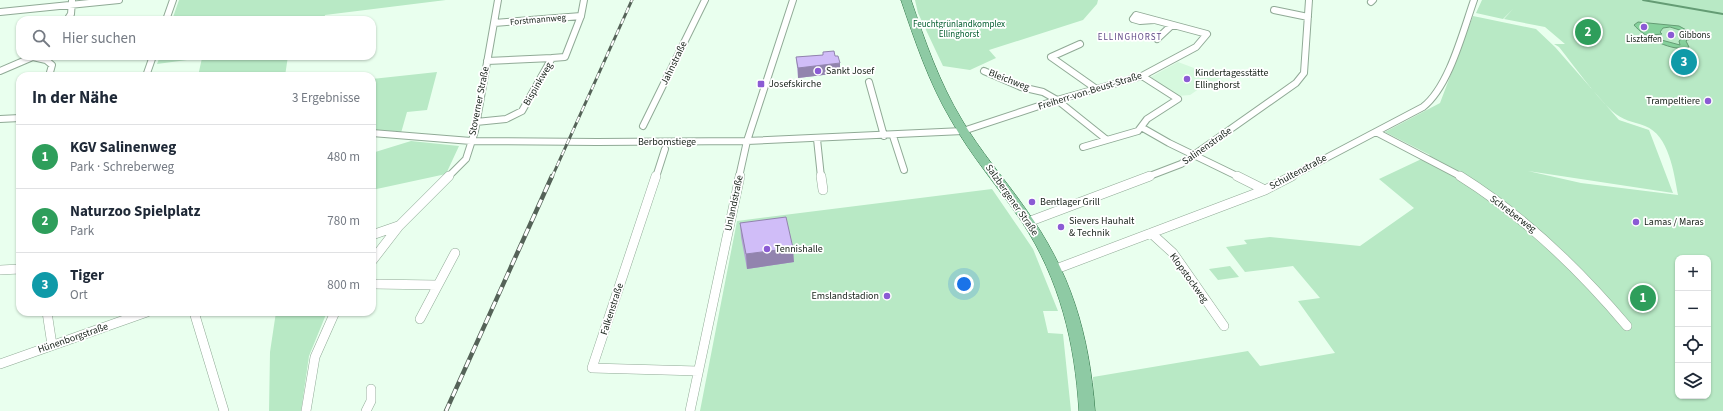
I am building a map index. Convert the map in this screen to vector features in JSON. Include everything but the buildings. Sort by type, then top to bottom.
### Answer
[{"type":"main road","name":"Salzbergener Straße","points":[[906,0],[935,77],[963,131],[1028,222],[1056,269],[1074,318],[1081,345],[1086,377],[1087,411]]},
{"type":"street","points":[[0,12],[72,2],[119,0]]},
{"type":"street","points":[[167,16],[173,0]]},
{"type":"street","name":"Stoverner Straße","points":[[376,256],[399,226],[466,159],[476,122],[498,0]]},
{"type":"street","name":"Bispinkweg","points":[[476,122],[506,119],[522,111],[552,58],[565,57],[581,16],[584,0]]},
{"type":"street","name":"Jahnstraße","points":[[643,126],[705,0]]},
{"type":"street","name":"Unlandstraße","points":[[690,411],[747,141],[793,0]]},
{"type":"street","name":"Salinenstraße","points":[[1028,222],[1181,164],[1196,155],[1296,83],[1304,73],[1309,0]]},
{"type":"street","name":"Schultenstraße","points":[[1056,269],[1265,190],[1423,107],[1432,100],[1446,76],[1474,0]]},
{"type":"street","points":[[70,16],[72,2]]},
{"type":"street","points":[[1274,10],[1308,17]]},
{"type":"street","name":"Forstmannweg","points":[[494,23],[581,16]]},
{"type":"street","points":[[1154,20],[1172,25]]},
{"type":"street","points":[[1157,39],[1172,25]]},
{"type":"street","name":"Freiherr-von-Beust-Straße","points":[[963,131],[1095,88],[1142,76],[1196,47],[1207,34],[1172,25]]},
{"type":"street","points":[[1080,44],[1051,57],[1095,88]]},
{"type":"street","points":[[487,61],[552,58]]},
{"type":"street","points":[[0,71],[27,60]]},
{"type":"street","points":[[46,60],[52,65],[51,72]]},
{"type":"street","points":[[147,72],[152,60]]},
{"type":"street","name":"Bleichweg","points":[[984,71],[1021,87],[1043,92],[1057,100]]},
{"type":"street","points":[[1083,147],[1138,131],[1147,119],[1178,100],[1142,76]]},
{"type":"street","points":[[869,82],[884,136]]},
{"type":"street","points":[[1057,100],[1107,140]]},
{"type":"street","points":[[0,119],[16,118]]},
{"type":"street","points":[[1141,127],[1169,143],[1265,190]]},
{"type":"street","name":"Berbomstiege","points":[[376,134],[471,141],[747,141],[893,136],[963,131]]},
{"type":"street","name":"Schreberweg","points":[[1376,132],[1469,181],[1519,217],[1558,250],[1627,326]]},
{"type":"street","points":[[893,136],[904,170]]},
{"type":"street","points":[[817,139],[823,190]]},
{"type":"street","name":"Falkenstraße","points":[[665,149],[592,368],[698,371]]},
{"type":"street","points":[[376,234],[399,226]]},
{"type":"street","name":"Klopstockweg","points":[[1151,233],[1173,254],[1224,326]]},
{"type":"street","points":[[420,319],[455,253]]},
{"type":"street","points":[[0,270],[16,270]]},
{"type":"street","points":[[376,284],[437,285]]},
{"type":"street","points":[[48,316],[52,345]]},
{"type":"street","name":"Hünenborgstraße","points":[[0,364],[135,316]]},
{"type":"street","points":[[195,316],[224,411]]},
{"type":"street","points":[[306,411],[315,357],[333,316]]},
{"type":"street","points":[[366,411],[371,401],[371,389]]},
{"type":"shaded area","points":[[1638,22],[1679,26],[1690,32],[1692,39],[1686,41],[1689,47],[1675,48],[1659,43],[1634,25]],"holes":[[[1670,27],[1683,31],[1682,35],[1684,37],[1679,41],[1680,45],[1654,38],[1652,35],[1662,34],[1660,32],[1663,28]]]},
{"type":"shaded area","name":"Kindertagesstätte Ellinghorst","points":[[1178,62],[1218,77],[1226,83],[1206,81],[1204,82],[1206,84],[1190,95],[1178,96],[1151,77]]},
{"type":"green space","points":[[179,0],[446,0],[325,16],[173,16]]},
{"type":"green space","name":"Feuchtgrünlandkomplex Ellinghorst","points":[[915,0],[1098,0],[1097,4],[1083,20],[989,50],[996,58],[970,70],[943,66],[918,13]]},
{"type":"green space","points":[[1482,0],[1723,0],[1723,411],[1094,411],[1093,377],[1248,351],[1260,366],[1335,353],[1298,301],[1320,298],[1293,266],[1245,272],[1226,247],[1247,244],[1244,240],[1270,237],[1360,246],[1414,208],[1379,179],[1430,155],[1385,132],[1440,103],[1473,16],[1536,29],[1555,47],[1593,90],[1559,47],[1554,44],[1565,44],[1545,27],[1504,19],[1513,9],[1503,19],[1476,13]],"holes":[[[1604,103],[1620,117],[1645,126],[1660,137],[1669,156],[1675,176],[1678,195],[1581,183],[1528,171],[1673,193],[1649,130],[1619,120]],[[1521,215],[1560,248],[1585,273],[1631,326]]]},
{"type":"green space","points":[[158,60],[187,60],[157,64]]},
{"type":"green space","points":[[202,60],[287,60],[286,72],[199,72]]},
{"type":"green space","points":[[437,72],[427,110],[407,112],[401,133],[376,131],[376,79]]},
{"type":"green space","points":[[411,141],[459,146],[446,174],[376,189],[376,152]]},
{"type":"green space","name":"Emslandstadion","points":[[992,189],[1033,249],[1058,311],[1043,311],[1048,333],[1063,334],[1071,411],[700,411],[737,221]]},
{"type":"green space","points":[[1230,266],[1239,277],[1218,280],[1209,269]]},
{"type":"green space","points":[[275,316],[325,316],[309,356],[301,411],[269,411],[270,352]]},
{"type":"waterway","points":[[1643,0],[1723,14]]},
{"type":"railway","points":[[552,177],[632,0]]},
{"type":"railway","points":[[446,411],[552,176]]},
{"type":"place","name":"Lisztaffen","points":[[1644,27]]},
{"type":"place","name":"Naturzoo Spielplatz","points":[[1588,32]]},
{"type":"place","name":"Gibbons","points":[[1671,35]]},
{"type":"place","name":"Tiger","points":[[1684,62]]},
{"type":"place","name":"Sankt Josef","points":[[818,71]]},
{"type":"place","name":"Kindertagesstätte Ellinghorst","points":[[1187,79]]},
{"type":"place","name":"Josefskirche","points":[[761,84]]},
{"type":"place","name":"Trampeltiere","points":[[1708,101]]},
{"type":"place","name":"Bentlager Grill","points":[[1032,202]]},
{"type":"place","name":"Lamas / Maras","points":[[1636,222]]},
{"type":"place","name":"Sievers Hauhalt & Technik","points":[[1061,227]]},
{"type":"place","name":"Tennishalle","points":[[767,249]]},
{"type":"place","name":"Emslandstadion","points":[[887,296]]},
{"type":"place","name":"KGV Salinenweg","points":[[1643,298]]},
{"type":"district","name":"ELLINGHORST","points":[[1130,37]]}]
